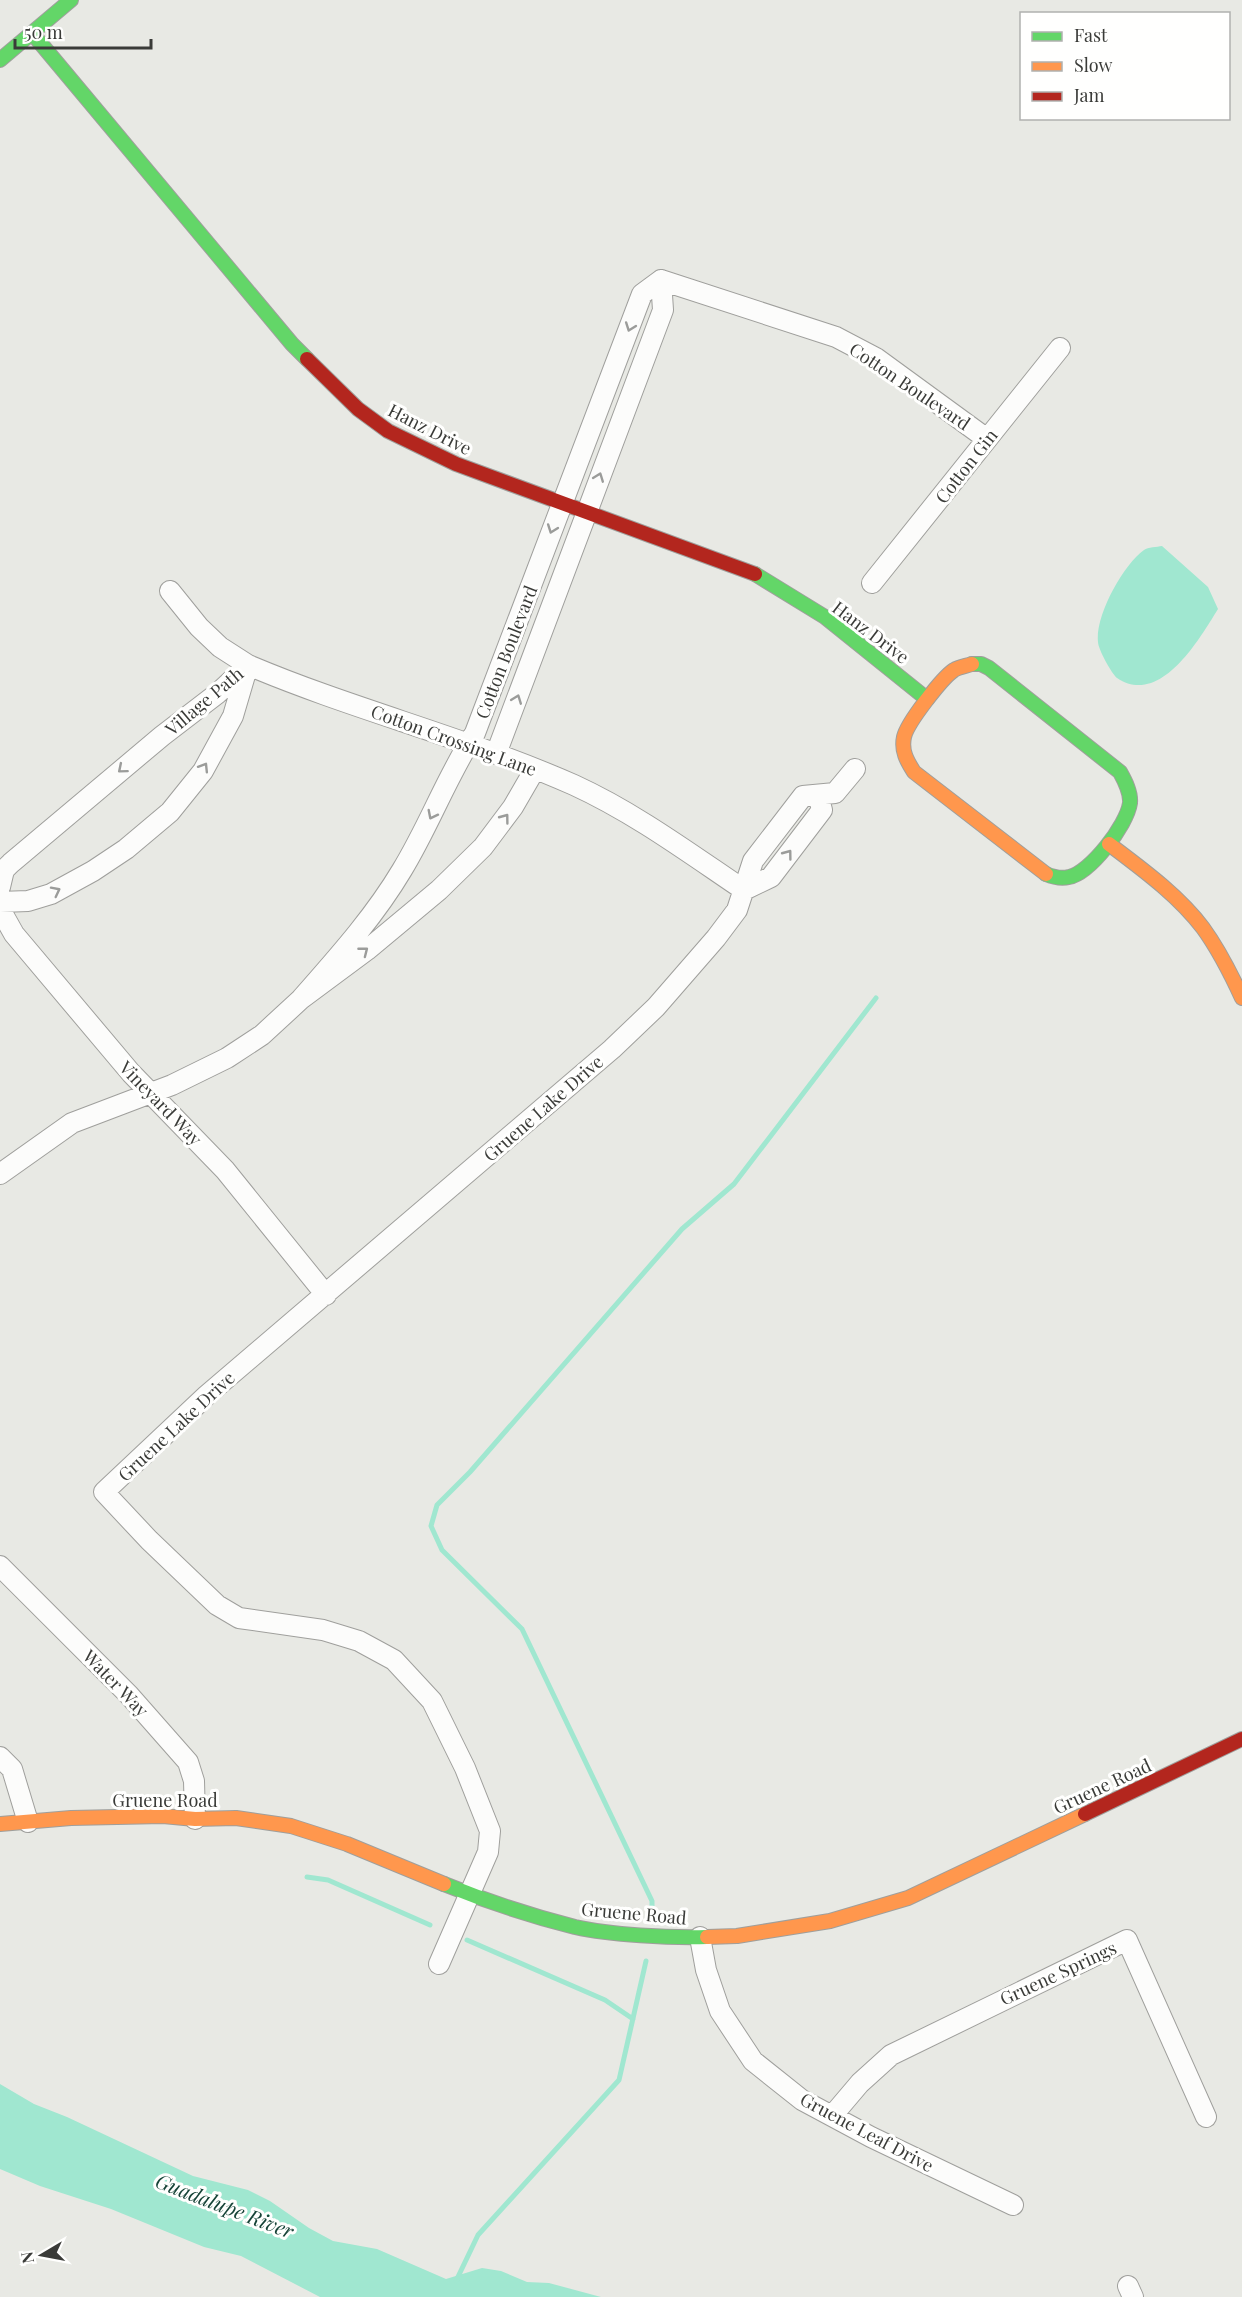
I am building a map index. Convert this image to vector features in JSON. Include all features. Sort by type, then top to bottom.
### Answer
[{"type":"street","points":[[0,60],[71,0]]},
{"type":"street","name":"Hanz Drive","points":[[32,33],[292,344],[345,397],[388,430],[456,464],[759,575],[784,589],[882,661],[927,699]]},
{"type":"street","name":"Cotton Boulevard","points":[[301,999],[382,903],[427,826],[475,733],[642,294],[660,280]]},
{"type":"street","name":"Cotton Boulevard","points":[[660,280],[836,337],[876,358],[987,439]]},
{"type":"street","name":"Cotton Boulevard","points":[[496,754],[663,310],[660,280]]},
{"type":"street","name":"Cotton Gin","points":[[872,583],[1060,348]]},
{"type":"street","name":"Cotton Crossing Lane","points":[[170,591],[199,627],[248,665],[496,754],[613,804],[744,890]]},
{"type":"street","points":[[981,664],[1120,772],[1129,789],[1130,806],[1109,844],[1095,859],[1072,877],[1054,878],[1040,871],[914,772],[904,757],[904,736],[927,699],[957,668],[981,664]]},
{"type":"street","name":"Village Path","points":[[0,887],[4,870],[11,863],[162,736],[218,693],[248,665]]},
{"type":"street","name":"Village Path","points":[[0,902],[28,901],[51,894],[126,849],[170,812],[203,771],[233,716],[248,665]]},
{"type":"street","name":"Cotton Boulevard","points":[[0,1174],[72,1124],[172,1085],[227,1058],[262,1035],[301,999],[367,950],[439,890],[483,847],[513,807],[535,769]]},
{"type":"street","points":[[744,890],[771,877],[822,810],[818,795],[835,794],[855,769]]},
{"type":"street","points":[[1109,844],[1158,882],[1235,964],[1242,998]]},
{"type":"street","name":"Gruene Lake Drive","points":[[439,1964],[488,1852],[490,1831],[465,1768],[432,1701],[394,1660],[359,1641],[323,1630],[239,1618],[218,1605],[149,1540],[104,1492],[207,1395],[612,1049],[656,1007],[716,938],[737,910],[744,890]]},
{"type":"street","name":"Vineyard Way","points":[[0,909],[14,934],[131,1073],[225,1170],[326,1295]]},
{"type":"street","name":"Water Way","points":[[0,1566],[129,1695],[189,1762],[195,1781],[195,1819]]},
{"type":"street","name":"Gruene Road","points":[[0,1824],[139,1816],[195,1819],[236,1818],[291,1826],[347,1844],[471,1895],[576,1927],[620,1934],[737,1936],[830,1921],[908,1898],[1242,1739]]},
{"type":"street","points":[[0,1757],[12,1769],[28,1822]]},
{"type":"street","name":"Gruene Leaf Drive","points":[[700,1937],[706,1970],[720,2011],[753,2061],[802,2100],[871,2137],[1013,2205]]},
{"type":"street","name":"Gruene Springs","points":[[832,2116],[860,2083],[891,2055],[1127,1940],[1206,2117]]},
{"type":"water","points":[[1162,546],[1208,587],[1218,609],[1189,652],[1176,666],[1163,677],[1148,684],[1133,685],[1117,678],[1112,672],[1099,645],[1098,631],[1112,592],[1128,567],[1144,550]]},
{"type":"water","name":"Guadalupe River","points":[[0,2084],[34,2104],[193,2176],[248,2190],[270,2201],[309,2228],[333,2241],[377,2249],[446,2279],[482,2268],[501,2271],[527,2282],[549,2283],[601,2297],[320,2297],[241,2256],[204,2247],[111,2209],[40,2186],[0,2169]]},
{"type":"waterway","points":[[652,1913],[652,1901],[522,1629],[442,1550],[431,1526],[437,1505],[470,1472],[682,1229],[734,1184],[876,998]]},
{"type":"waterway","points":[[307,1877],[328,1880],[430,1925]]},
{"type":"waterway","points":[[467,1940],[605,2000],[633,2019]]},
{"type":"waterway","points":[[456,2281],[478,2235],[619,2080],[646,1961]]},
{"type":"traffic: fast","points":[[0,60],[71,0]]},
{"type":"traffic: fast","points":[[32,33],[307,359]]},
{"type":"traffic: fast","points":[[755,574],[825,617],[927,699]]},
{"type":"traffic: fast","points":[[972,664],[981,664],[989,668],[1120,772],[1127,787],[1130,799],[1127,812],[1115,835],[1097,858],[1078,874],[1069,877],[1046,874]]},
{"type":"traffic: fast","points":[[444,1884],[509,1908],[575,1927],[640,1935],[707,1937]]},
{"type":"traffic: slow","points":[[972,664],[954,670],[926,701],[911,722],[904,737],[905,756],[914,772],[1046,874]]},
{"type":"traffic: slow","points":[[1109,844],[1159,883],[1193,916],[1219,953],[1242,998]]},
{"type":"traffic: slow","points":[[707,1937],[737,1936],[830,1921],[908,1898],[1085,1814]]},
{"type":"traffic: slow","points":[[0,1824],[71,1818],[163,1816],[195,1819],[236,1818],[291,1826],[347,1844],[444,1884]]},
{"type":"traffic: jam","points":[[307,359],[358,409],[388,431],[456,464],[755,574]]},
{"type":"traffic: jam","points":[[1085,1814],[1242,1739]]}]
